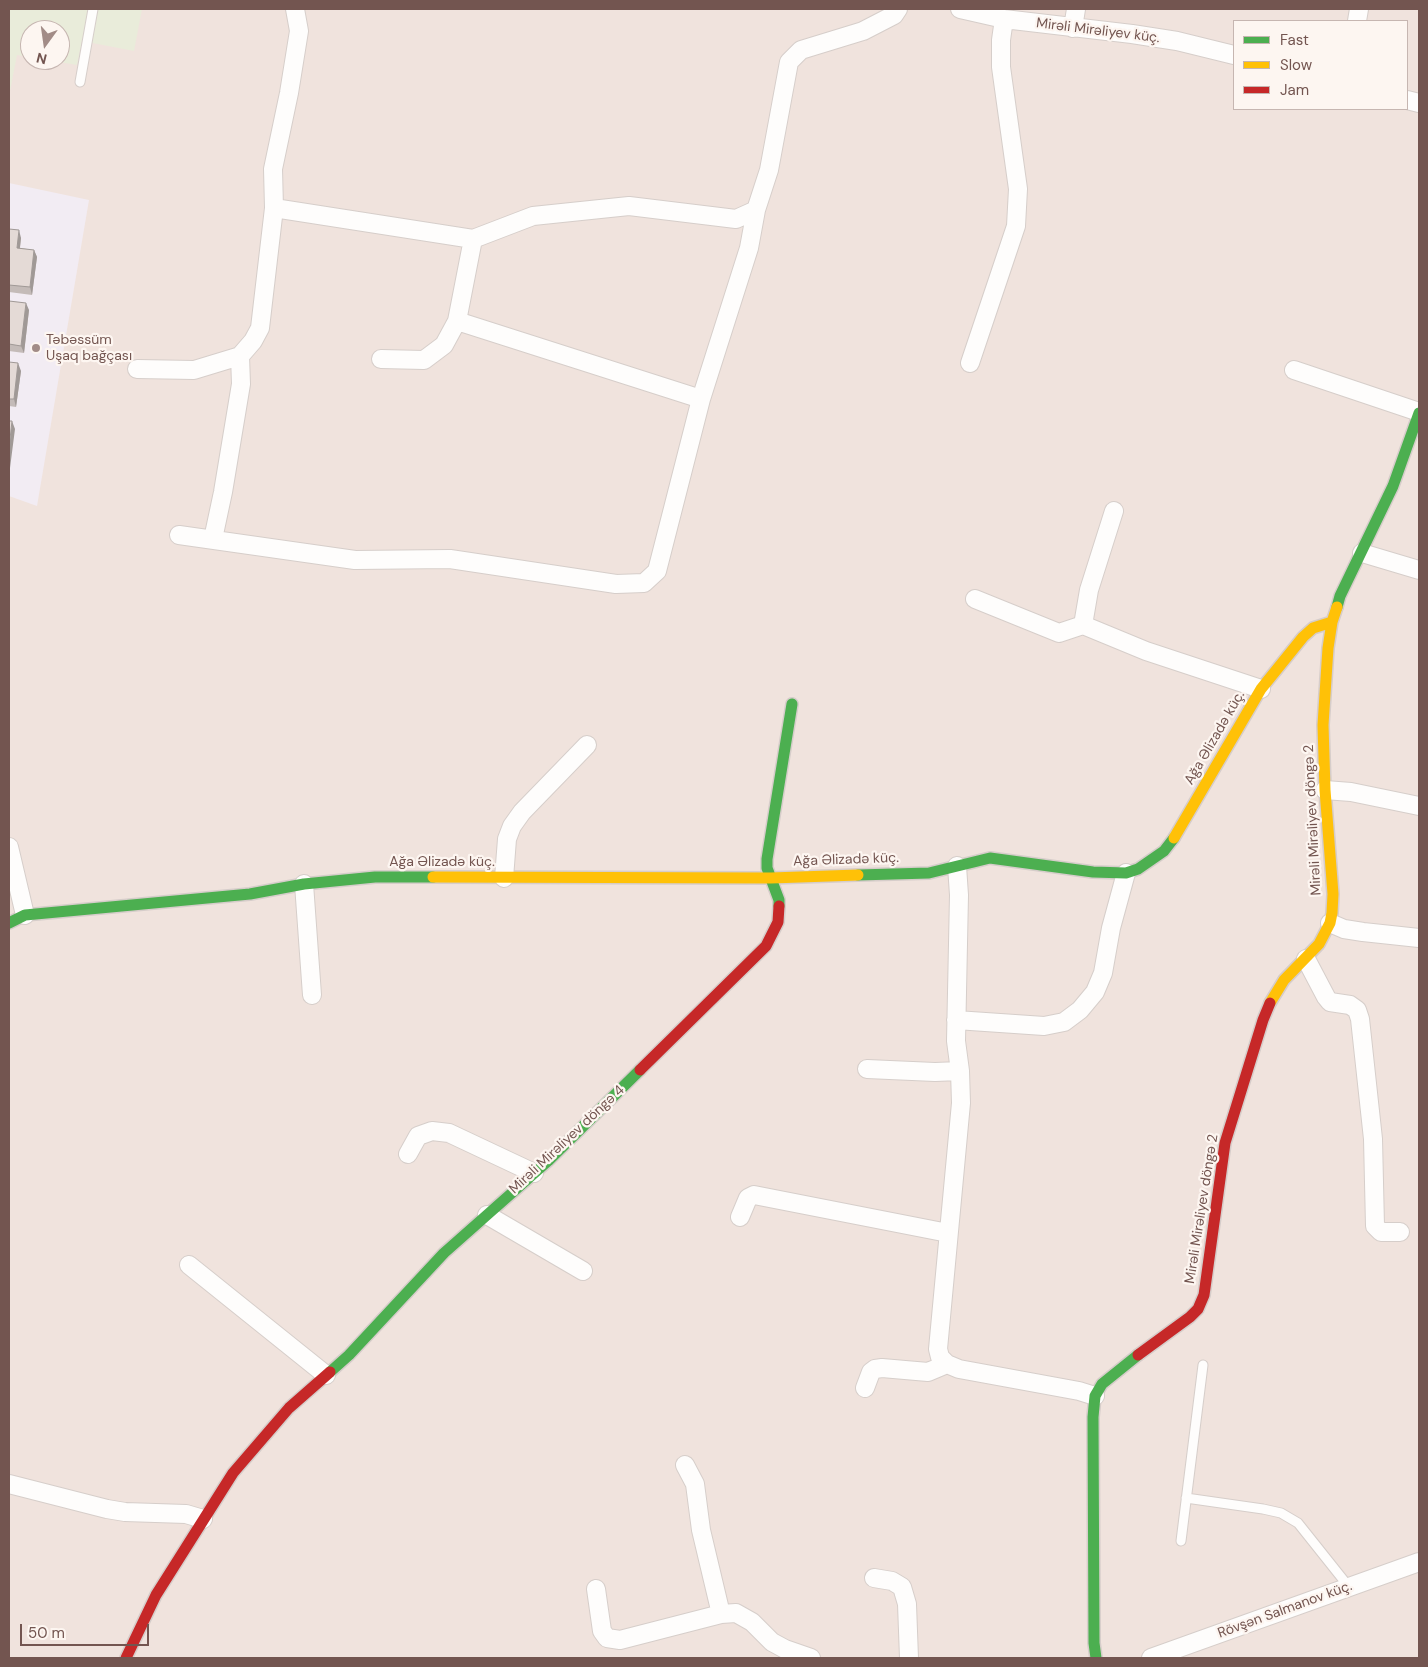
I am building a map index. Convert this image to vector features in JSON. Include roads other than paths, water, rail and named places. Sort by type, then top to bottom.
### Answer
[{"type":"street","points":[[137,369],[194,370],[240,356],[253,341],[260,328],[274,208],[273,169],[289,93],[299,31],[295,9]]},
{"type":"street","points":[[179,535],[355,560],[450,559],[616,584],[644,584],[656,571],[701,399],[749,248],[756,210],[769,170],[789,62],[801,50],[864,31],[894,15],[898,9]]},
{"type":"street","name":"Mirəli Mirəliyev küç.","points":[[960,9],[1004,19],[1177,41],[1233,55]]},
{"type":"street","points":[[1073,28],[1076,9]]},
{"type":"street","points":[[970,363],[1016,226],[1018,189],[1001,67],[1004,19]]},
{"type":"street","points":[[274,208],[474,239],[533,216],[629,206],[736,219],[756,210]]},
{"type":"street","points":[[381,359],[424,360],[444,345],[457,321],[474,239]]},
{"type":"street","points":[[457,321],[701,399]]},
{"type":"street","points":[[213,539],[241,384],[240,356]]},
{"type":"street","points":[[1294,370],[1419,412],[1415,441],[1340,596],[1332,622]]},
{"type":"street","points":[[1083,625],[1089,590],[1114,511]]},
{"type":"street","points":[[1362,553],[1419,570]]},
{"type":"street","points":[[975,599],[1059,633],[1083,625],[1146,651],[1261,689]]},
{"type":"street","name":"Ağa Əlizadə küç.","points":[[9,923],[25,916],[250,894],[304,884],[375,877],[770,878],[929,873],[990,858],[1093,872],[1126,873],[1138,870],[1164,852],[1178,833],[1261,689],[1303,637],[1313,628],[1332,622]]},
{"type":"street","name":"Mirəli Mirəliyev döngə 2","points":[[1095,1396],[1102,1384],[1113,1374],[1198,1309],[1204,1294],[1221,1167],[1236,1106],[1263,1020],[1272,998],[1284,980],[1319,944],[1330,923],[1333,894],[1325,790],[1323,726],[1328,648],[1332,622]]},
{"type":"street","name":"Mirəli Mirəliyev döngə 4","points":[[126,1658],[156,1595],[203,1519],[234,1473],[289,1408],[349,1355],[444,1253],[534,1174],[766,946],[775,928],[779,913],[779,900],[768,868],[768,847],[792,704]]},
{"type":"street","points":[[504,878],[507,839],[512,826],[522,812],[587,745]]},
{"type":"street","points":[[1325,790],[1351,792],[1419,806]]},
{"type":"street","points":[[9,847],[25,916]]},
{"type":"street","points":[[957,866],[959,895],[956,1041],[960,1071],[961,1103],[938,1349],[940,1357],[947,1364],[959,1369],[1078,1391],[1095,1396],[1092,1417],[1094,1643],[1096,1658]]},
{"type":"street","points":[[956,1020],[1044,1026],[1064,1022],[1080,1010],[1095,992],[1103,972],[1111,928],[1126,873]]},
{"type":"street","points":[[304,884],[312,995]]},
{"type":"street","points":[[1330,923],[1344,929],[1419,938]]},
{"type":"street","points":[[1306,959],[1330,1002],[1350,1005],[1356,1010],[1360,1019],[1373,1140],[1375,1226],[1381,1232],[1400,1232]]},
{"type":"street","points":[[867,1069],[935,1072],[960,1071]]},
{"type":"street","points":[[408,1154],[418,1136],[432,1131],[449,1133],[534,1174]]},
{"type":"street","points":[[740,1217],[748,1198],[754,1195],[948,1233]]},
{"type":"street","points":[[487,1215],[583,1271]]},
{"type":"street","points":[[189,1265],[326,1375]]},
{"type":"street","points":[[865,1388],[871,1372],[875,1368],[928,1372],[947,1364]]},
{"type":"street","points":[[685,1465],[695,1484],[701,1530],[721,1614]]},
{"type":"street","points":[[9,1484],[107,1509],[125,1512],[186,1514],[203,1519]]},
{"type":"street","name":"Rövşən Salmanov küç.","points":[[1157,1657],[1419,1562]]},
{"type":"street","points":[[874,1578],[892,1581],[902,1587],[907,1604],[909,1658]]},
{"type":"street","points":[[596,1589],[602,1631],[608,1638],[620,1640],[721,1614],[736,1613],[752,1622],[772,1642],[785,1649],[811,1658]]},
{"type":"lane","points":[[80,82],[93,9]]},
{"type":"lane","points":[[1181,1541],[1203,1365]]},
{"type":"lane","points":[[1186,1498],[1281,1513],[1298,1523],[1350,1587]]},
{"type":"place","name":"Təbəssüm Uşaq bağçası","points":[[36,348]]}]
